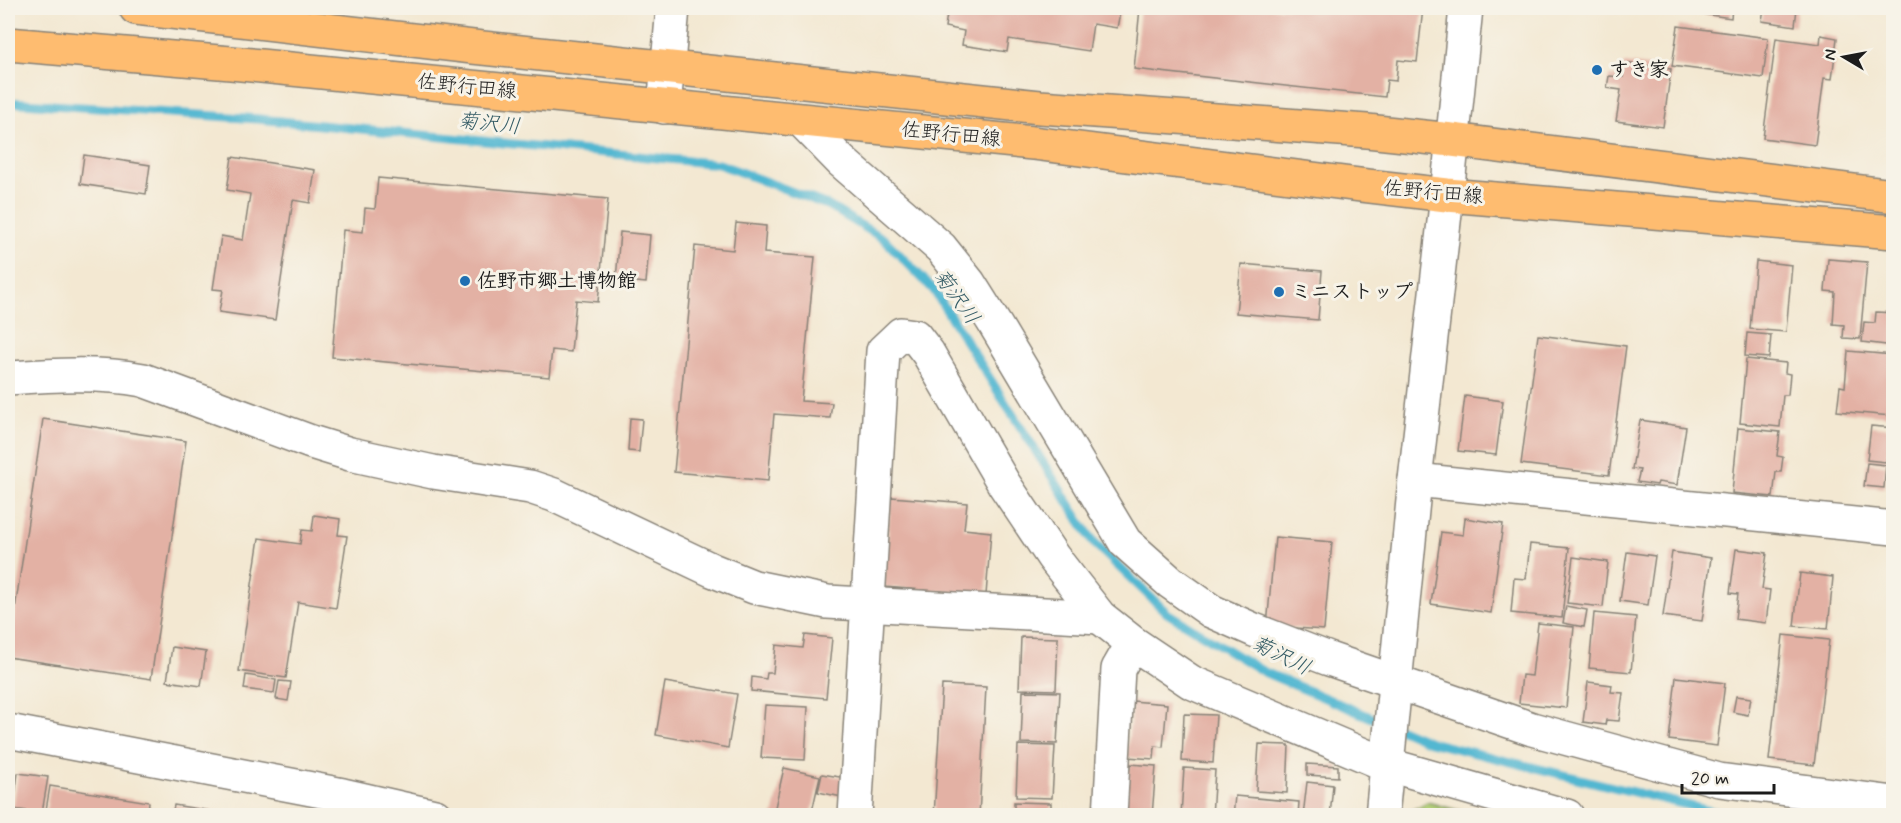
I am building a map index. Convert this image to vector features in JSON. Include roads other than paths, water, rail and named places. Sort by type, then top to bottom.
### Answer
[{"type":"main road","name":"佐野行田線","points":[[136,8],[1040,107],[1367,131],[1452,140],[1893,196]]},
{"type":"main road","name":"佐野行田線","points":[[8,44],[231,63],[1033,143],[1447,195],[1893,232]]},
{"type":"street","points":[[664,107],[673,8]]},
{"type":"street","points":[[1382,816],[1393,689],[1466,8]]},
{"type":"street","points":[[802,121],[842,161],[941,248],[969,284],[1125,542],[1170,582],[1211,611],[1329,659],[1393,689],[1532,729],[1719,780],[1893,803]]},
{"type":"street","points":[[855,816],[883,351],[901,334],[915,336],[928,353],[1004,484],[1053,557],[1100,617],[1133,643],[1191,682],[1387,755],[1567,816]]},
{"type":"street","points":[[8,378],[84,375],[121,376],[143,380],[311,442],[350,454],[433,472],[530,487],[546,492],[712,570],[754,587],[827,602],[1100,617]]},
{"type":"street","points":[[1415,480],[1893,528]]},
{"type":"street","points":[[1110,816],[1118,669],[1133,643]]},
{"type":"street","points":[[8,731],[343,805],[435,816]]},
{"type":"waterway","name":"菊沢川","points":[[8,102],[259,119],[719,164],[827,205],[884,239],[933,289],[1094,543],[1167,613],[1264,672],[1384,723]]},
{"type":"waterway","name":"菊沢川","points":[[1397,728],[1430,742],[1731,816]]},
{"type":"place","name":"すき家","points":[[1597,70]]},
{"type":"place","name":"佐野市郷土博物館","points":[[465,281]]},
{"type":"place","name":"ミニストップ","points":[[1279,292]]}]
